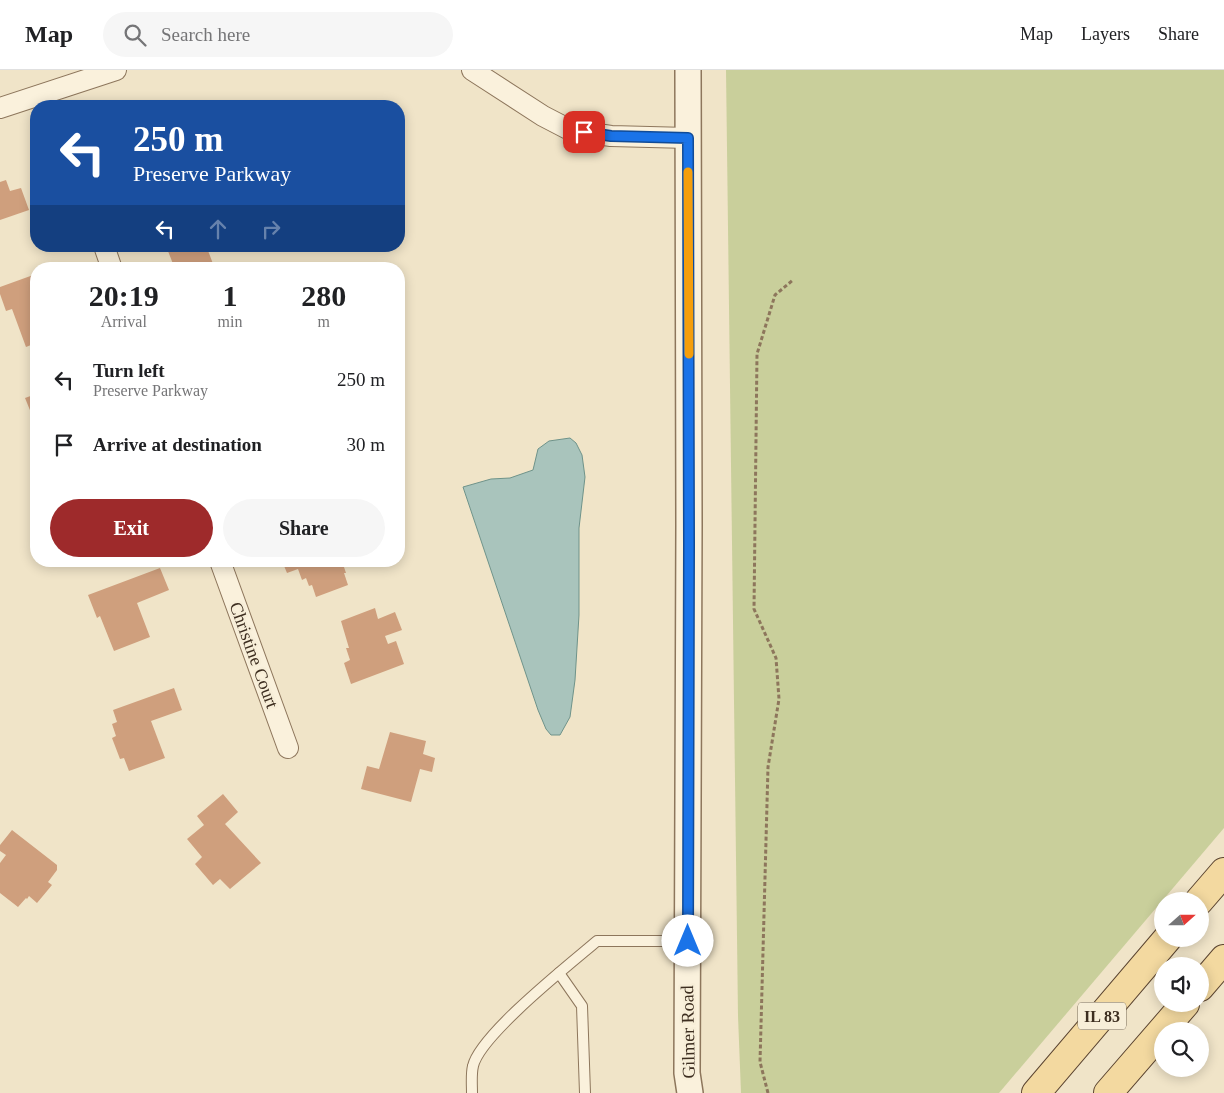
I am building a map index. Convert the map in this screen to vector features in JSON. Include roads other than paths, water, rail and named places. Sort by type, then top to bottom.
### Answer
[{"type":"main road","points":[[1207,892],[1224,872]]},
{"type":"main road","name":"IL 83","points":[[1036,1093],[1159,948]]},
{"type":"main road","points":[[1209,976],[1224,959]]},
{"type":"main road","points":[[1108,1093],[1178,1012]]},
{"type":"street","points":[[50,99],[116,70]]},
{"type":"street","points":[[472,70],[542,116],[570,130],[611,136],[688,138]]},
{"type":"street","name":"Gilmer Road","points":[[688,70],[687,1074],[690,1093]]},
{"type":"street","points":[[0,108],[30,103]]},
{"type":"street","name":"Christine Court","points":[[222,567],[288,748]]},
{"type":"lane","points":[[472,1093],[473,1065],[488,1038],[559,973],[597,942],[688,941]]},
{"type":"lane","points":[[559,973],[582,1006],[585,1093]]},
{"type":"water","points":[[570,438],[576,443],[582,455],[585,477],[579,528],[579,615],[575,680],[570,717],[560,735],[551,735],[546,729],[538,710],[463,487],[491,479],[510,478],[533,470],[538,449],[549,441]]}]
